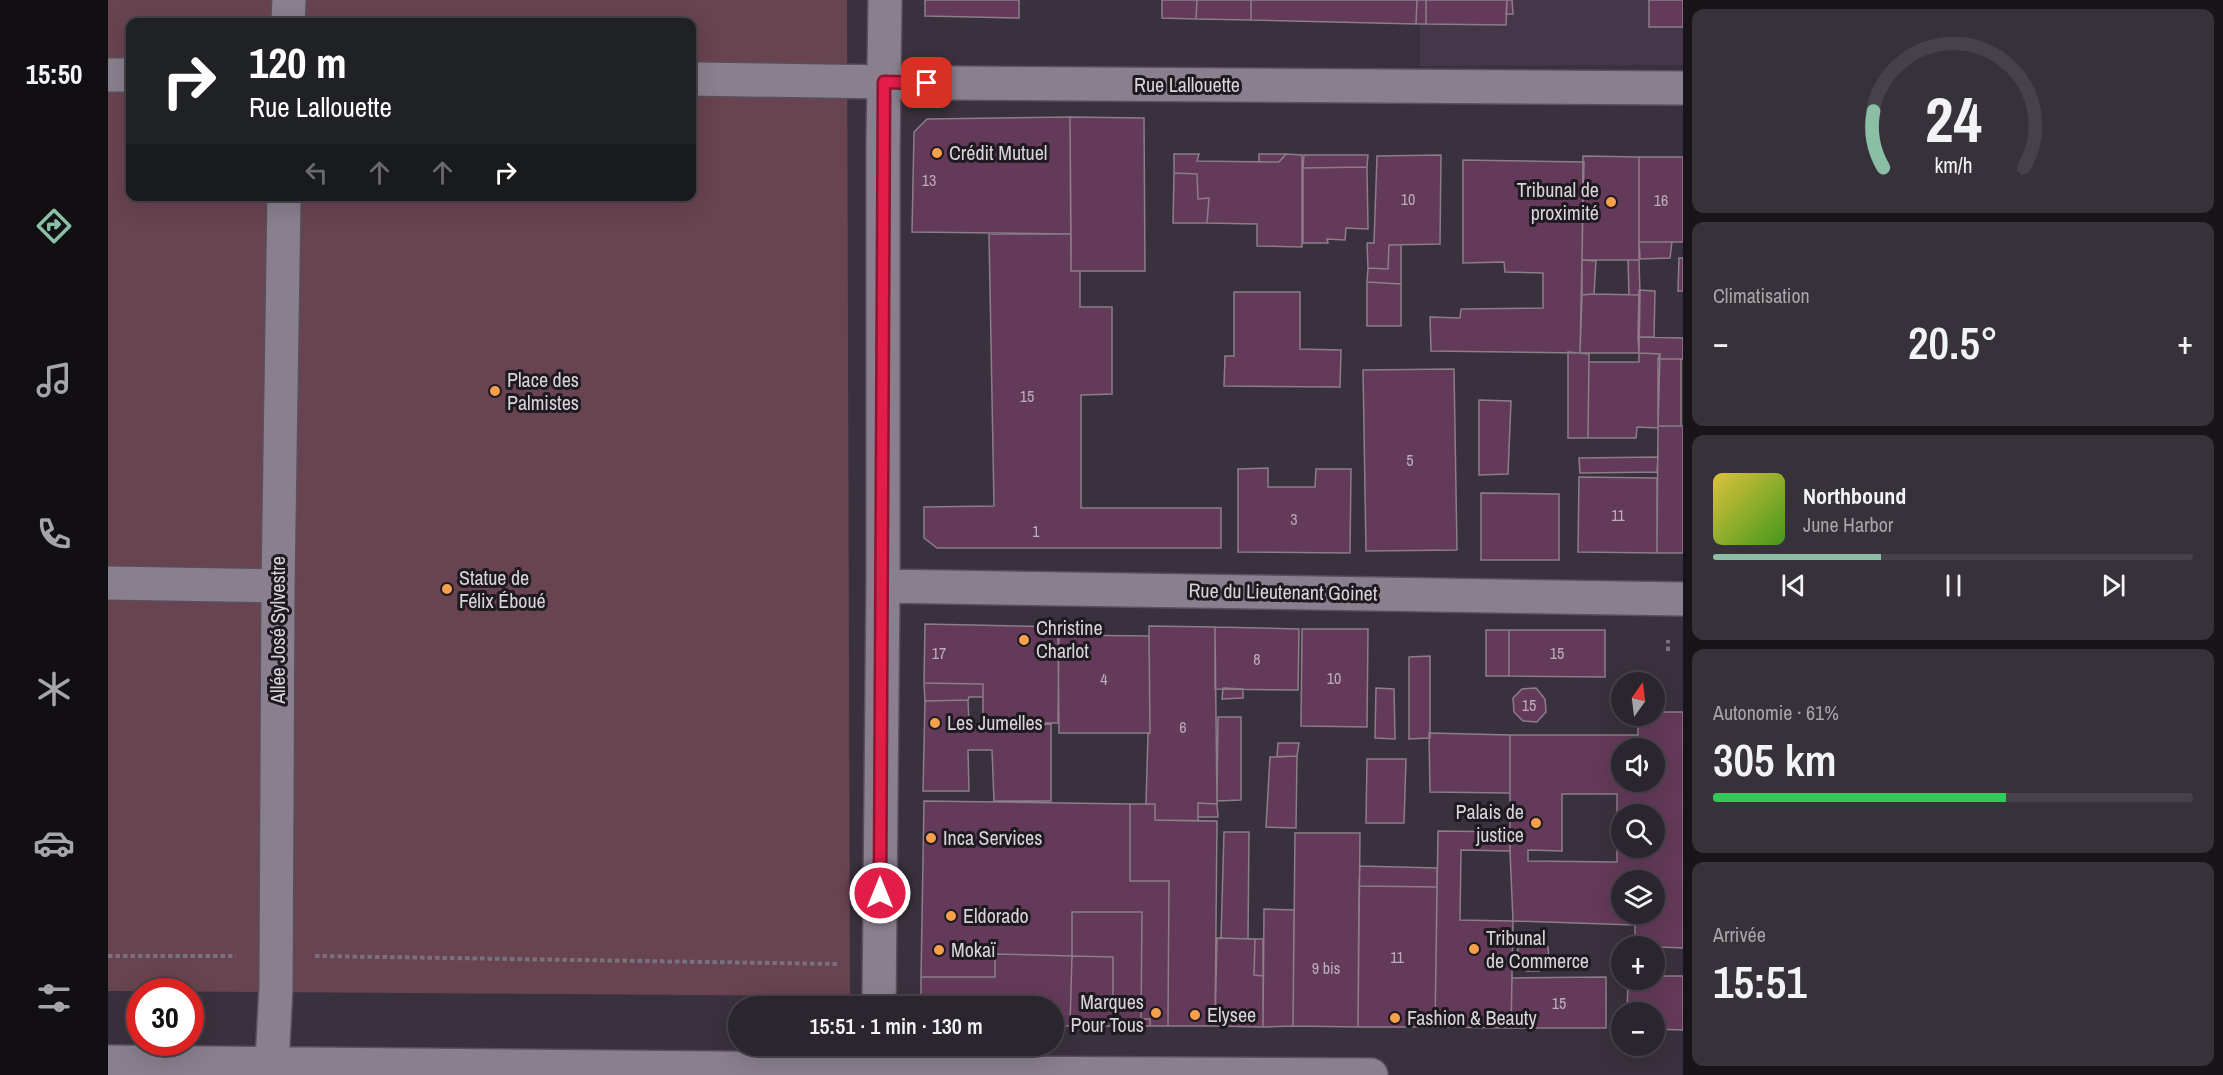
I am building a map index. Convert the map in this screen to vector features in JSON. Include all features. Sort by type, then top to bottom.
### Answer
[{"type":"street","points":[[288,18],[289,0]]},
{"type":"street","points":[[879,996],[885,0]]},
{"type":"street","points":[[108,75],[126,75]]},
{"type":"street","name":"Rue Lallouette","points":[[696,79],[1683,88]]},
{"type":"street","name":"Allée José Sylvestre","points":[[272,1063],[276,987],[278,586],[284,201]]},
{"type":"street","points":[[108,583],[278,586]]},
{"type":"street","name":"Rue du Lieutenant Goinet","points":[[882,586],[1683,599]]},
{"type":"street","points":[[108,1062],[877,1064],[1371,1075]]},
{"type":"path","points":[[108,956],[246,956]]},
{"type":"path","points":[[308,956],[846,964]]},
{"type":"shaded area","name":"Place des Palmistes","points":[[108,0],[847,0],[850,996],[204,992],[204,978],[126,978],[126,991],[108,991]]},
{"type":"shaded area","points":[[1420,0],[1683,0],[1683,65],[1420,66]]},
{"type":"building","points":[[925,0],[1019,0],[1019,18],[925,16]]},
{"type":"building","points":[[1162,0],[1197,0],[1196,19],[1162,18]]},
{"type":"building","points":[[1197,0],[1251,0],[1251,20],[1196,19]]},
{"type":"building","points":[[1251,0],[1417,0],[1416,24],[1251,20]]},
{"type":"building","points":[[1417,0],[1426,0],[1426,24],[1416,24]]},
{"type":"building","points":[[1426,0],[1507,0],[1506,25],[1426,24]]},
{"type":"building","points":[[1507,0],[1512,0],[1513,14],[1506,14]]},
{"type":"building","points":[[1649,0],[1683,0],[1683,27],[1649,27]]},
{"type":"building","points":[[1070,117],[1144,118],[1145,271],[1071,271]]},
{"type":"building","points":[[1070,117],[1071,234],[912,232],[914,132],[927,119]]},
{"type":"building","points":[[1174,154],[1199,154],[1197,161],[1279,162],[1286,154],[1302,155],[1302,247],[1257,246],[1257,224],[1207,223],[1209,198],[1198,199],[1197,174],[1174,173]]},
{"type":"building","points":[[1259,154],[1286,154],[1279,162],[1259,162]]},
{"type":"building","points":[[1304,155],[1368,155],[1367,167],[1303,168]]},
{"type":"building","points":[[1441,155],[1440,244],[1389,245],[1388,269],[1368,268],[1367,243],[1374,243],[1377,156]]},
{"type":"building","name":"Tribunal de proximité","points":[[1583,156],[1639,157],[1639,260],[1582,260]]},
{"type":"building","points":[[1639,157],[1683,157],[1683,242],[1639,242]]},
{"type":"building","points":[[1463,160],[1584,162],[1580,353],[1431,351],[1430,317],[1460,318],[1461,309],[1543,308],[1543,273],[1505,272],[1504,262],[1463,263]]},
{"type":"building","points":[[1367,167],[1368,229],[1346,228],[1345,240],[1327,239],[1328,243],[1303,243],[1303,168]]},
{"type":"building","points":[[1174,173],[1197,174],[1198,199],[1209,198],[1207,223],[1173,223]]},
{"type":"building","points":[[989,234],[1071,234],[1071,271],[1080,271],[1080,307],[1112,307],[1112,394],[1081,395],[1081,508],[1221,508],[1221,548],[937,548],[924,538],[924,507],[994,506]]},
{"type":"building","points":[[1639,242],[1672,242],[1670,258],[1640,259]]},
{"type":"building","points":[[1389,245],[1401,245],[1401,284],[1367,282],[1368,268],[1388,269]]},
{"type":"building","points":[[1679,258],[1683,258],[1683,291],[1678,291]]},
{"type":"building","points":[[1582,260],[1596,261],[1594,294],[1582,295]]},
{"type":"building","points":[[1628,260],[1639,260],[1640,295],[1629,295]]},
{"type":"building","points":[[1367,282],[1401,284],[1401,326],[1367,326]]},
{"type":"building","points":[[1639,290],[1655,291],[1654,337],[1638,337]]},
{"type":"building","points":[[1234,292],[1300,292],[1300,349],[1341,350],[1340,387],[1224,386],[1225,356],[1234,356]]},
{"type":"building","points":[[1582,295],[1640,295],[1639,353],[1580,353]]},
{"type":"building","points":[[1638,337],[1683,338],[1683,359],[1658,359],[1660,354],[1639,353]]},
{"type":"building","points":[[1568,352],[1589,354],[1588,438],[1568,438]]},
{"type":"building","points":[[1639,353],[1660,354],[1658,428],[1637,427],[1636,438],[1588,438],[1589,362],[1639,362]]},
{"type":"building","points":[[1658,359],[1681,359],[1681,426],[1658,426]]},
{"type":"building","points":[[1454,369],[1457,550],[1366,551],[1363,370]]},
{"type":"building","points":[[1479,400],[1511,401],[1508,474],[1479,475]]},
{"type":"building","points":[[1658,426],[1683,426],[1683,553],[1657,553]]},
{"type":"building","points":[[1658,457],[1657,472],[1580,473],[1579,458]]},
{"type":"building","points":[[1268,468],[1268,487],[1315,487],[1316,469],[1351,469],[1350,553],[1238,552],[1238,469]]},
{"type":"building","points":[[1579,477],[1657,478],[1657,553],[1578,552]]},
{"type":"building","points":[[1481,493],[1559,494],[1559,560],[1481,560]]},
{"type":"building","points":[[925,624],[1059,627],[1058,723],[983,723],[983,684],[924,683]]},
{"type":"building","points":[[1149,626],[1215,627],[1217,804],[1198,803],[1198,821],[1155,820],[1155,804],[1146,804],[1148,734],[1150,733]]},
{"type":"building","points":[[1215,627],[1299,629],[1298,690],[1215,689]]},
{"type":"building","points":[[1302,629],[1368,629],[1367,727],[1301,726]]},
{"type":"building","points":[[1486,630],[1509,630],[1509,676],[1486,676]]},
{"type":"building","points":[[1509,630],[1605,630],[1605,677],[1509,676]]},
{"type":"building","points":[[1058,635],[1149,636],[1150,733],[1059,733]]},
{"type":"building","points":[[1430,656],[1430,738],[1409,739],[1409,657]]},
{"type":"building","points":[[924,683],[983,684],[983,697],[969,697],[968,700],[925,701]]},
{"type":"building","points":[[1223,688],[1243,689],[1243,698],[1222,699]]},
{"type":"building","points":[[1376,688],[1394,689],[1395,739],[1375,738]]},
{"type":"building","points":[[1536,688],[1545,699],[1546,712],[1537,722],[1523,721],[1514,712],[1513,698],[1522,689]]},
{"type":"building","points":[[968,700],[969,725],[1051,724],[1051,801],[994,801],[992,750],[968,750],[969,791],[923,791],[925,701]]},
{"type":"building","name":"Palais de justice","points":[[1665,712],[1683,712],[1683,948],[1665,947],[1665,936],[1635,936],[1635,925],[1513,921],[1510,851],[1510,735],[1638,735],[1638,726],[1665,726]]},
{"type":"building","points":[[1218,717],[1241,717],[1241,800],[1217,801]]},
{"type":"building","points":[[1429,733],[1510,735],[1510,793],[1430,792]]},
{"type":"building","points":[[1278,743],[1299,743],[1297,756],[1277,757]]},
{"type":"building","points":[[1297,756],[1296,828],[1266,827],[1270,757]]},
{"type":"building","points":[[1367,759],[1406,759],[1404,823],[1366,823]]},
{"type":"building","points":[[924,801],[1130,804],[1130,881],[1169,881],[1168,1026],[1150,1026],[1150,1019],[1141,1019],[1142,912],[1072,912],[1072,956],[995,954],[995,977],[921,977]]},
{"type":"building","points":[[1198,803],[1217,804],[1218,817],[1198,817]]},
{"type":"building","points":[[1130,804],[1155,804],[1155,820],[1217,821],[1215,1026],[1168,1026],[1169,881],[1130,881]]},
{"type":"building","name":"Tribunal de Commerce","points":[[1438,831],[1510,832],[1510,851],[1461,850],[1460,920],[1513,921],[1511,1028],[1435,1027]]},
{"type":"building","points":[[1224,832],[1249,832],[1248,939],[1221,938]]},
{"type":"building","points":[[1295,833],[1360,833],[1358,1027],[1293,1026]]},
{"type":"building","points":[[1360,866],[1437,868],[1437,887],[1359,886]]},
{"type":"building","points":[[1359,886],[1437,887],[1435,1027],[1358,1027]]},
{"type":"building","points":[[1264,909],[1294,910],[1293,1026],[1263,1027]]},
{"type":"building","points":[[1072,912],[1142,912],[1141,1019],[1150,1019],[1150,1026],[1113,1026],[1113,957],[1072,956]]},
{"type":"building","points":[[1529,937],[1541,938],[1548,947],[1549,961],[1539,971],[1526,971],[1517,961],[1518,947]]},
{"type":"building","points":[[1217,938],[1255,939],[1254,975],[1263,976],[1263,1027],[1215,1026]]},
{"type":"building","points":[[1255,939],[1263,939],[1263,976],[1254,975]]},
{"type":"building","points":[[995,954],[1072,956],[1070,1026],[1064,1026],[1064,996],[921,996],[921,977],[995,977]]},
{"type":"building","points":[[1072,956],[1113,957],[1113,1026],[1070,1026]]},
{"type":"building","points":[[1665,976],[1683,976],[1683,1030],[1665,1029],[1665,1002],[1627,1002],[1628,990],[1665,990]]},
{"type":"building","points":[[1606,977],[1606,1028],[1511,1028],[1512,978]]},
{"type":"place","name":"Crédit Mutuel","points":[[937,153]]},
{"type":"place","name":"Tribunal de proximité","points":[[1611,202]]},
{"type":"place","name":"Place des Palmistes","points":[[495,391]]},
{"type":"place","name":"Statue de Félix Éboué","points":[[447,589]]},
{"type":"place","name":"Christine Charlot","points":[[1024,640]]},
{"type":"place","name":"Les Jumelles","points":[[935,723]]},
{"type":"place","name":"Palais de justice","points":[[1536,823]]},
{"type":"place","name":"Inca Services","points":[[931,838]]},
{"type":"place","name":"Eldorado","points":[[951,916]]},
{"type":"place","name":"Tribunal de Commerce","points":[[1474,949]]},
{"type":"place","name":"Mokaï","points":[[939,950]]},
{"type":"place","name":"Marques Pour Tous","points":[[1156,1013]]},
{"type":"place","name":"Elysee","points":[[1195,1015]]},
{"type":"place","name":"Fashion & Beauty","points":[[1395,1018]]},
{"type":"route","points":[[880,893],[884,82],[927,83]]}]
